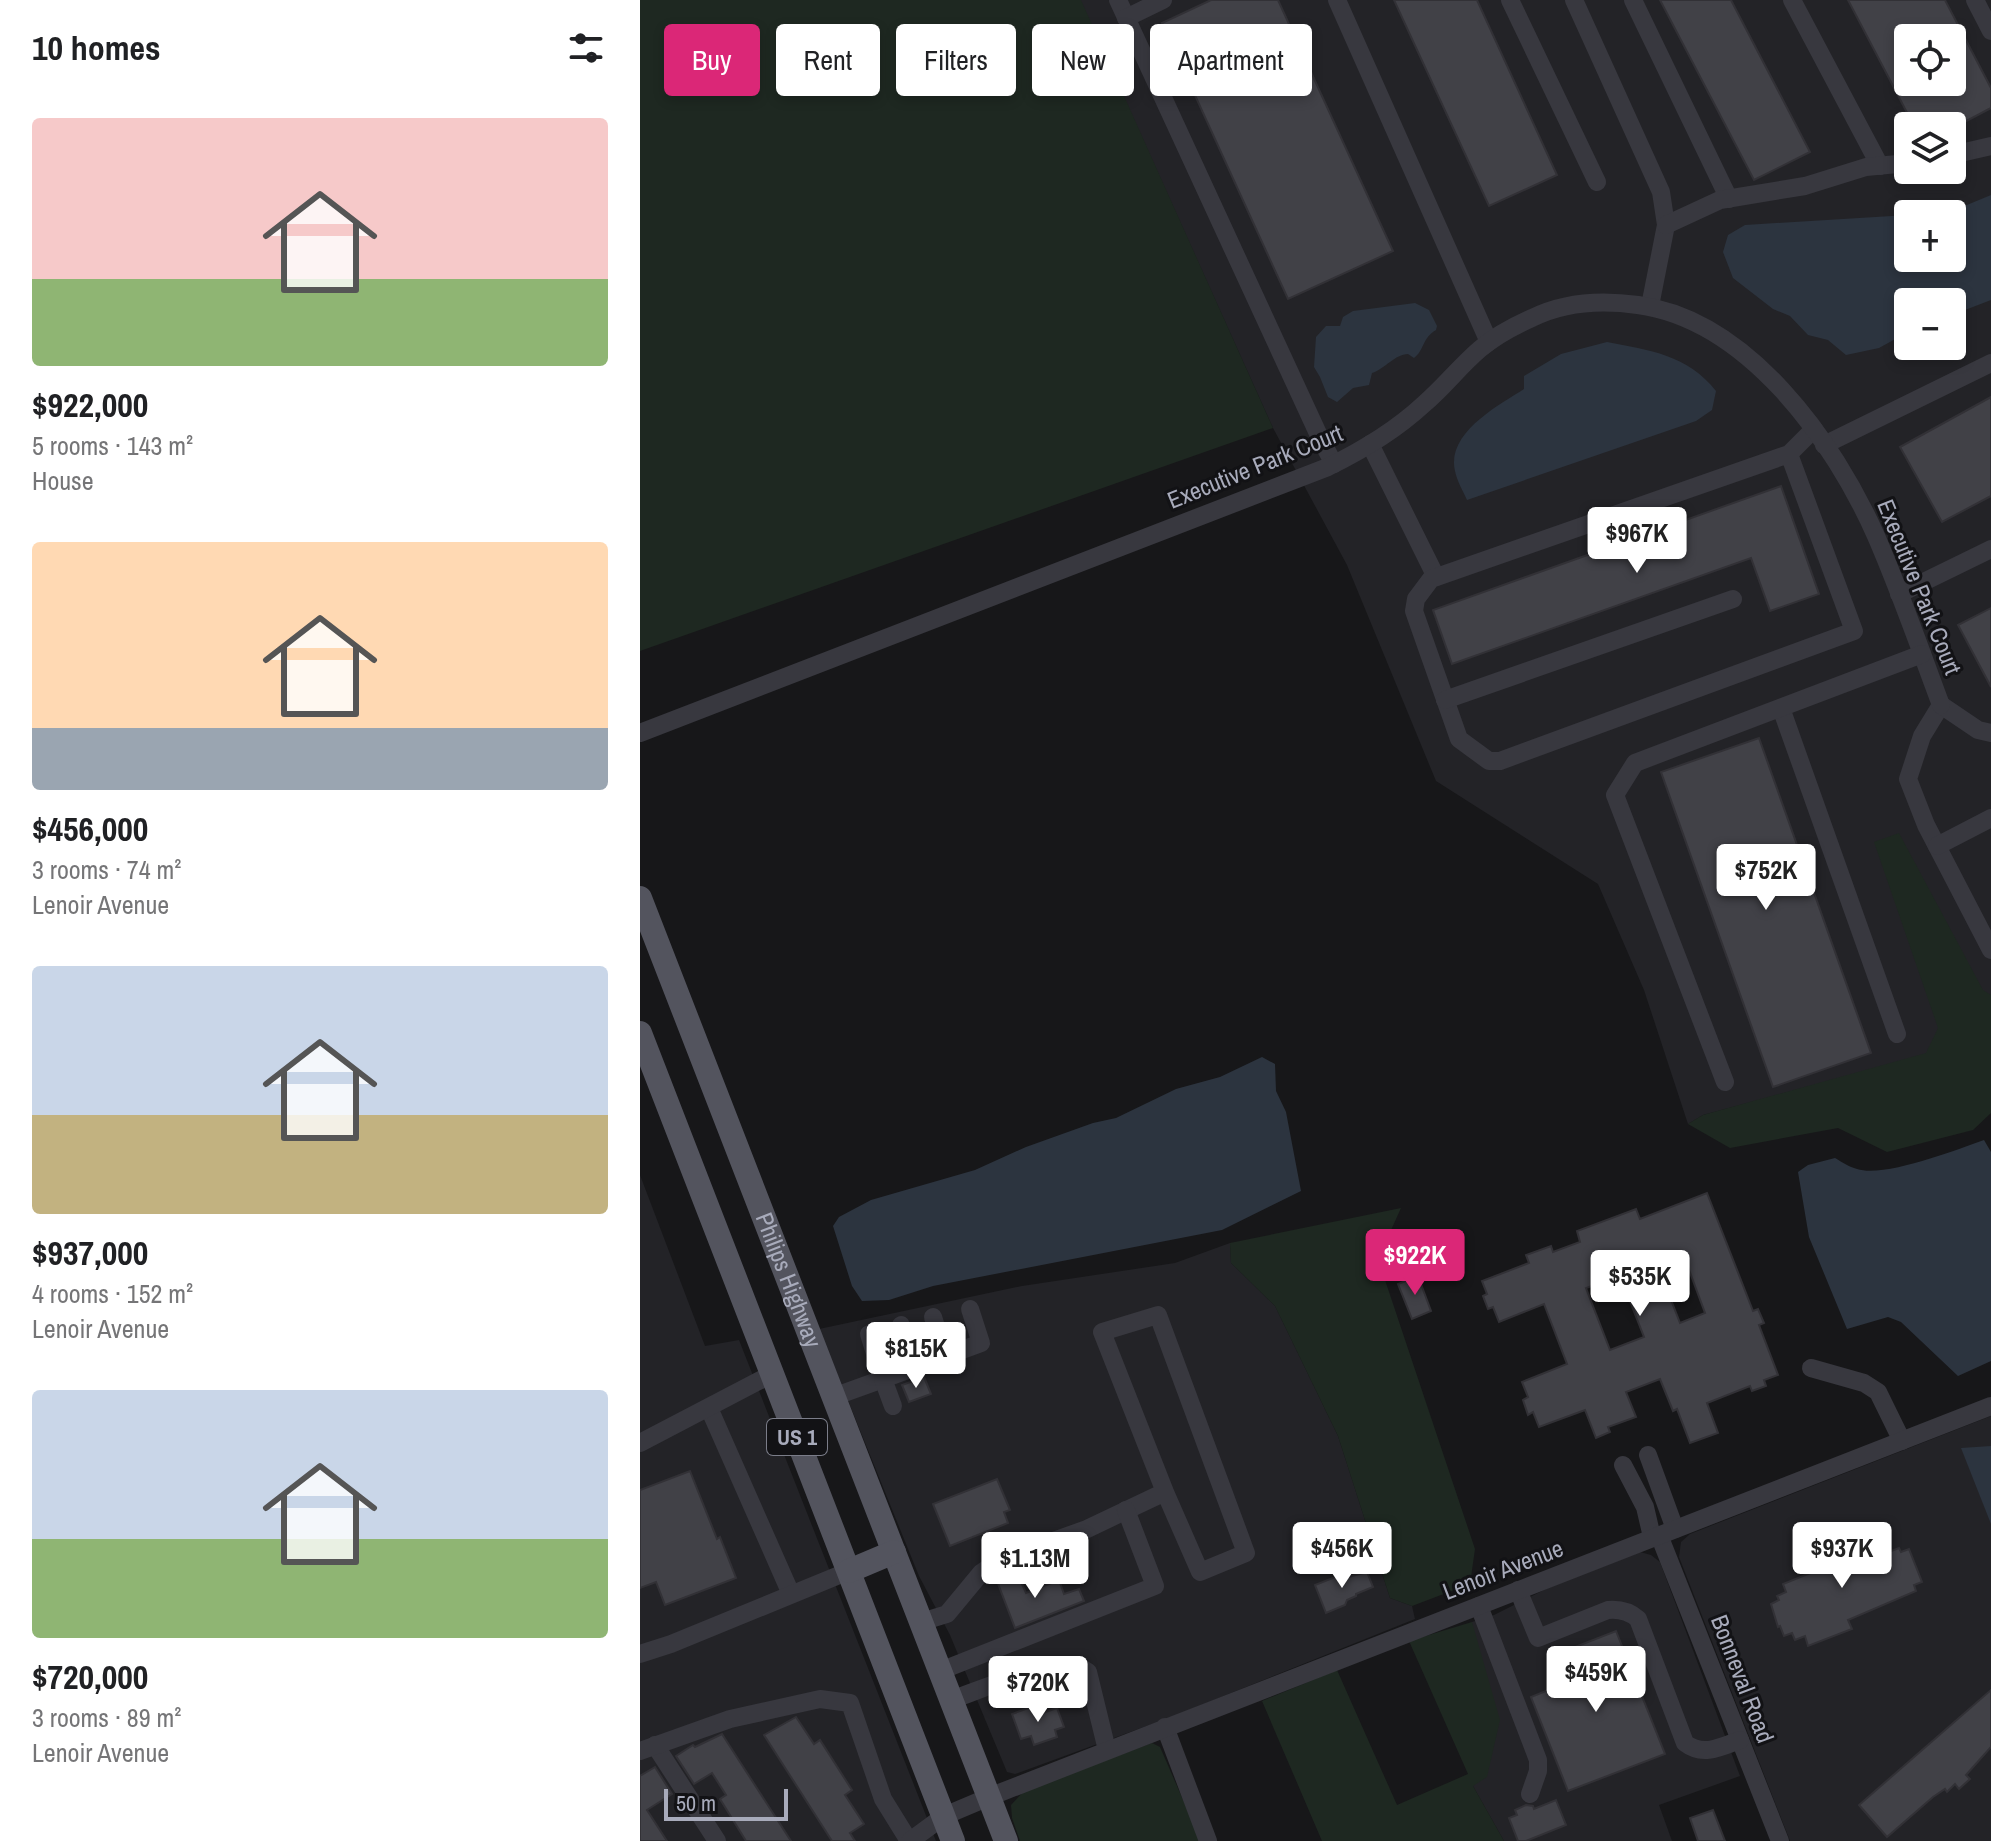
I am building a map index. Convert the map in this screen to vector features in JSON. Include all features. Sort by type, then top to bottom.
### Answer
[{"type":"main road","name":"Philips Highway","points":[[640,898],[1006,1841]]},
{"type":"main road","name":"Philips Highway","points":[[640,1033],[953,1841]]},
{"type":"main road","points":[[849,1571],[894,1552]]},
{"type":"street","points":[[1118,0],[1334,464]]},
{"type":"street","points":[[1126,18],[1163,0]]},
{"type":"street","points":[[1337,0],[1489,342]]},
{"type":"street","points":[[1510,0],[1597,182]]},
{"type":"street","points":[[1574,0],[1661,192],[1666,225],[1650,306]]},
{"type":"street","points":[[1633,0],[1729,199]]},
{"type":"street","points":[[1792,0],[1880,166]]},
{"type":"street","points":[[1975,0],[1991,31]]},
{"type":"street","points":[[1966,152],[1991,146]]},
{"type":"street","points":[[1666,225],[1729,199],[1805,186],[1866,167],[1894,164]]},
{"type":"street","name":"Executive Park Court","points":[[640,733],[1334,464],[1370,444],[1422,407],[1489,342],[1535,316],[1571,306],[1615,301],[1674,312],[1731,343],[1754,362],[1819,437],[1854,492],[1876,536],[1941,705]]},
{"type":"street","points":[[1789,454],[1854,631],[1500,761],[1489,761],[1459,739],[1414,611],[1416,599],[1431,579],[1789,454],[1819,437],[1991,363]]},
{"type":"street","points":[[1370,444],[1436,577]]},
{"type":"street","points":[[1899,594],[1991,549]]},
{"type":"street","points":[[1445,700],[1733,599]]},
{"type":"street","points":[[1725,1082],[1615,795],[1635,763],[1922,654]]},
{"type":"street","points":[[1991,733],[1978,730],[1941,705],[1922,736],[1908,779],[1937,846],[1991,950]]},
{"type":"street","points":[[1781,708],[1897,1034]]},
{"type":"street","points":[[1937,846],[1991,818]]},
{"type":"street","points":[[833,1397],[981,1343],[970,1309]]},
{"type":"street","points":[[1158,1315],[1246,1553],[1200,1572],[1165,1492],[1102,1332],[1158,1315]]},
{"type":"street","points":[[933,1317],[945,1356]]},
{"type":"street","points":[[901,1325],[914,1368]]},
{"type":"street","points":[[869,1334],[893,1406]]},
{"type":"street","points":[[1811,1368],[1864,1383],[1878,1392],[1902,1441]]},
{"type":"street","points":[[640,1443],[772,1374]]},
{"type":"street","name":"Lenoir Avenue","points":[[910,1841],[944,1816],[989,1797],[1991,1406]]},
{"type":"street","points":[[709,1408],[791,1594]]},
{"type":"street","points":[[1648,1455],[1662,1534]]},
{"type":"street","points":[[1623,1465],[1662,1534]]},
{"type":"street","points":[[921,1622],[947,1614],[981,1573],[1000,1560],[1087,1529],[1165,1492]]},
{"type":"street","points":[[940,1671],[1155,1586],[1126,1510]]},
{"type":"street","name":"Bonneval Road","points":[[1662,1534],[1780,1841]]},
{"type":"street","points":[[640,1654],[849,1571]]},
{"type":"street","points":[[1518,1590],[1538,1638],[1608,1610],[1621,1610],[1633,1615],[1638,1619],[1685,1743],[1695,1750],[1708,1751],[1740,1740]]},
{"type":"street","points":[[1479,1606],[1538,1760],[1538,1771],[1530,1794]]},
{"type":"street","points":[[951,1700],[1048,1669],[1080,1667],[1088,1672],[1107,1750]]},
{"type":"street","points":[[717,1841],[648,1748],[730,1719],[820,1699],[850,1703],[883,1799],[910,1841]]},
{"type":"street","points":[[1165,1727],[1208,1841]]},
{"type":"shaded area","points":[[640,0],[1081,0],[1092,24],[1032,24],[1032,96],[1124,96],[1273,428],[640,651]]},
{"type":"shaded area","points":[[1080,0],[1991,0],[1991,1037],[1703,1115],[1688,1124],[1644,990],[1598,884],[1436,781],[1347,565],[1273,428],[1123,96],[1134,96],[1134,24],[1091,24]]},
{"type":"shaded area","points":[[1899,833],[1983,990],[1991,995],[1991,1113],[1973,1130],[1887,1152],[1838,1128],[1730,1148],[1688,1124],[1703,1115],[1926,1053],[1938,1028],[1874,842]]},
{"type":"shaded area","points":[[640,1175],[705,1346],[739,1340],[936,1841],[640,1841]]},
{"type":"shaded area","points":[[1401,1208],[1378,1259],[1475,1549],[1470,1584],[1412,1606],[1390,1598],[1338,1436],[1275,1306],[1231,1263],[1230,1243]]},
{"type":"shaded area","points":[[1230,1243],[1231,1263],[1275,1306],[1338,1436],[1390,1598],[1412,1606],[1415,1619],[1174,1716],[1015,1774],[1007,1772],[950,1635],[919,1576],[819,1329],[1022,1286],[1175,1263]]},
{"type":"shaded area","points":[[1991,1416],[1991,1841],[1790,1841],[1679,1557],[1681,1542],[1690,1534]]},
{"type":"shaded area","points":[[1640,1552],[1660,1562],[1740,1776],[1659,1805],[1672,1841],[1504,1841],[1473,1786],[1472,1622]]},
{"type":"shaded area","points":[[1472,1622],[1500,1720],[1487,1777],[1473,1786],[1504,1841],[1322,1841],[1262,1701],[1337,1670],[1397,1805],[1468,1774],[1409,1641]]},
{"type":"shaded area","points":[[1152,1743],[1160,1747],[1201,1841],[1020,1841],[1011,1805],[1024,1791]]},
{"type":"water","points":[[1991,195],[1991,300],[1966,310],[1966,288],[1894,288],[1894,340],[1879,348],[1846,355],[1828,340],[1808,335],[1790,316],[1773,309],[1733,278],[1723,252],[1728,235],[1745,225],[1894,216],[1894,272],[1966,272],[1966,205]]},
{"type":"water","points":[[1415,303],[1429,310],[1437,326],[1417,355],[1414,358],[1408,354],[1394,359],[1372,373],[1369,385],[1353,388],[1337,402],[1328,397],[1314,367],[1316,337],[1326,326],[1340,326],[1343,317],[1353,311]]},
{"type":"water","points":[[1607,342],[1667,356],[1693,369],[1716,391],[1712,410],[1696,421],[1467,500],[1456,475],[1454,457],[1466,433],[1489,412],[1524,389],[1524,376],[1561,354]]},
{"type":"water","points":[[1262,1057],[1275,1064],[1276,1091],[1286,1112],[1301,1191],[1222,1230],[933,1286],[889,1300],[862,1301],[852,1286],[833,1226],[839,1217],[871,1200],[975,1170],[1026,1147],[1116,1118],[1176,1089],[1220,1077]]},
{"type":"water","points":[[1984,1140],[1991,1152],[1991,1361],[1958,1376],[1901,1322],[1888,1317],[1847,1329],[1809,1237],[1798,1172],[1808,1165],[1835,1158],[1857,1169],[1884,1170],[1920,1162]]},
{"type":"water","points":[[1991,1446],[1991,1524],[1961,1448]]},
{"type":"building","points":[[1211,0],[1278,0],[1289,24],[1162,24]]},
{"type":"building","points":[[1394,0],[1477,0],[1557,175],[1489,206]]},
{"type":"building","points":[[1660,0],[1731,0],[1810,152],[1754,180]]},
{"type":"building","points":[[1848,0],[1945,0],[1958,24],[1894,24],[1894,88]]},
{"type":"building","points":[[1966,40],[1991,88],[1991,108],[1966,121],[1966,112],[1907,112],[1898,96],[1966,96]]},
{"type":"building","points":[[1312,74],[1393,251],[1288,299],[1195,96],[1312,96]]},
{"type":"building","points":[[1991,397],[1991,496],[1942,522],[1900,447]]},
{"type":"building","points":[[1781,486],[1819,594],[1770,611],[1751,558],[1452,664],[1433,610]]},
{"type":"building","points":[[1991,608],[1991,687],[1958,625]]},
{"type":"building","points":[[1759,738],[1871,1053],[1773,1087],[1661,772]]},
{"type":"building","points":[[1707,1193],[1753,1311],[1758,1309],[1764,1323],[1759,1325],[1778,1375],[1764,1380],[1766,1386],[1752,1391],[1750,1386],[1707,1403],[1718,1433],[1690,1443],[1677,1409],[1673,1411],[1660,1379],[1626,1392],[1636,1417],[1608,1427],[1610,1432],[1596,1438],[1585,1410],[1539,1427],[1533,1412],[1528,1415],[1523,1400],[1528,1397],[1522,1382],[1567,1364],[1544,1304],[1499,1322],[1493,1307],[1488,1309],[1482,1281],[1529,1263],[1526,1255],[1551,1246],[1553,1252],[1580,1242],[1577,1231],[1636,1209],[1640,1219]],"holes":[[[1682,1251],[1705,1313],[1680,1323],[1656,1261]],[[1620,1276],[1644,1337],[1610,1350],[1586,1288]]]},
{"type":"building","points":[[1418,1276],[1431,1311],[1412,1319],[1398,1284]]},
{"type":"building","points":[[924,1377],[931,1394],[909,1402],[902,1385]]},
{"type":"building","points":[[690,1471],[736,1578],[665,1605],[656,1582],[640,1588],[640,1490]]},
{"type":"building","points":[[997,1479],[1010,1510],[1004,1512],[1008,1523],[950,1546],[933,1504]]},
{"type":"building","points":[[1839,1528],[1850,1557],[1859,1554],[1862,1562],[1899,1548],[1901,1552],[1909,1549],[1922,1582],[1914,1585],[1916,1591],[1848,1620],[1852,1629],[1808,1646],[1805,1636],[1795,1640],[1792,1633],[1784,1636],[1771,1604],[1779,1600],[1777,1596],[1786,1592],[1783,1584],[1828,1566],[1817,1537]]},
{"type":"building","points":[[1367,1572],[1373,1587],[1326,1613],[1315,1585],[1340,1575],[1341,1579]]},
{"type":"building","points":[[1017,1573],[1026,1593],[1059,1580],[1064,1594],[1079,1589],[1084,1601],[1015,1628],[997,1581]]},
{"type":"building","points":[[1616,1631],[1665,1754],[1568,1791],[1531,1697],[1563,1684],[1552,1656]]},
{"type":"building","points":[[1991,1690],[1991,1747],[1966,1775],[1970,1779],[1959,1789],[1955,1784],[1947,1792],[1945,1789],[1933,1797],[1887,1837],[1859,1805]]},
{"type":"building","points":[[1034,1706],[1037,1715],[1057,1708],[1064,1727],[1055,1730],[1057,1737],[1034,1745],[1031,1736],[1021,1739],[1012,1714]]},
{"type":"building","points":[[796,1717],[814,1744],[820,1740],[852,1790],[845,1795],[864,1824],[850,1833],[855,1841],[832,1841],[764,1735]]},
{"type":"building","points":[[722,1734],[791,1841],[746,1841],[720,1799],[726,1795],[712,1773],[694,1784],[676,1756],[693,1745],[695,1747]]},
{"type":"building","points":[[655,1767],[672,1794],[647,1810],[667,1841],[640,1841],[640,1776]]},
{"type":"building","points":[[1556,1800],[1566,1825],[1526,1841],[1518,1841],[1509,1818],[1517,1815],[1515,1810],[1526,1805],[1534,1809]]},
{"type":"building","points":[[1713,1810],[1725,1841],[1698,1841],[1690,1818]]}]
